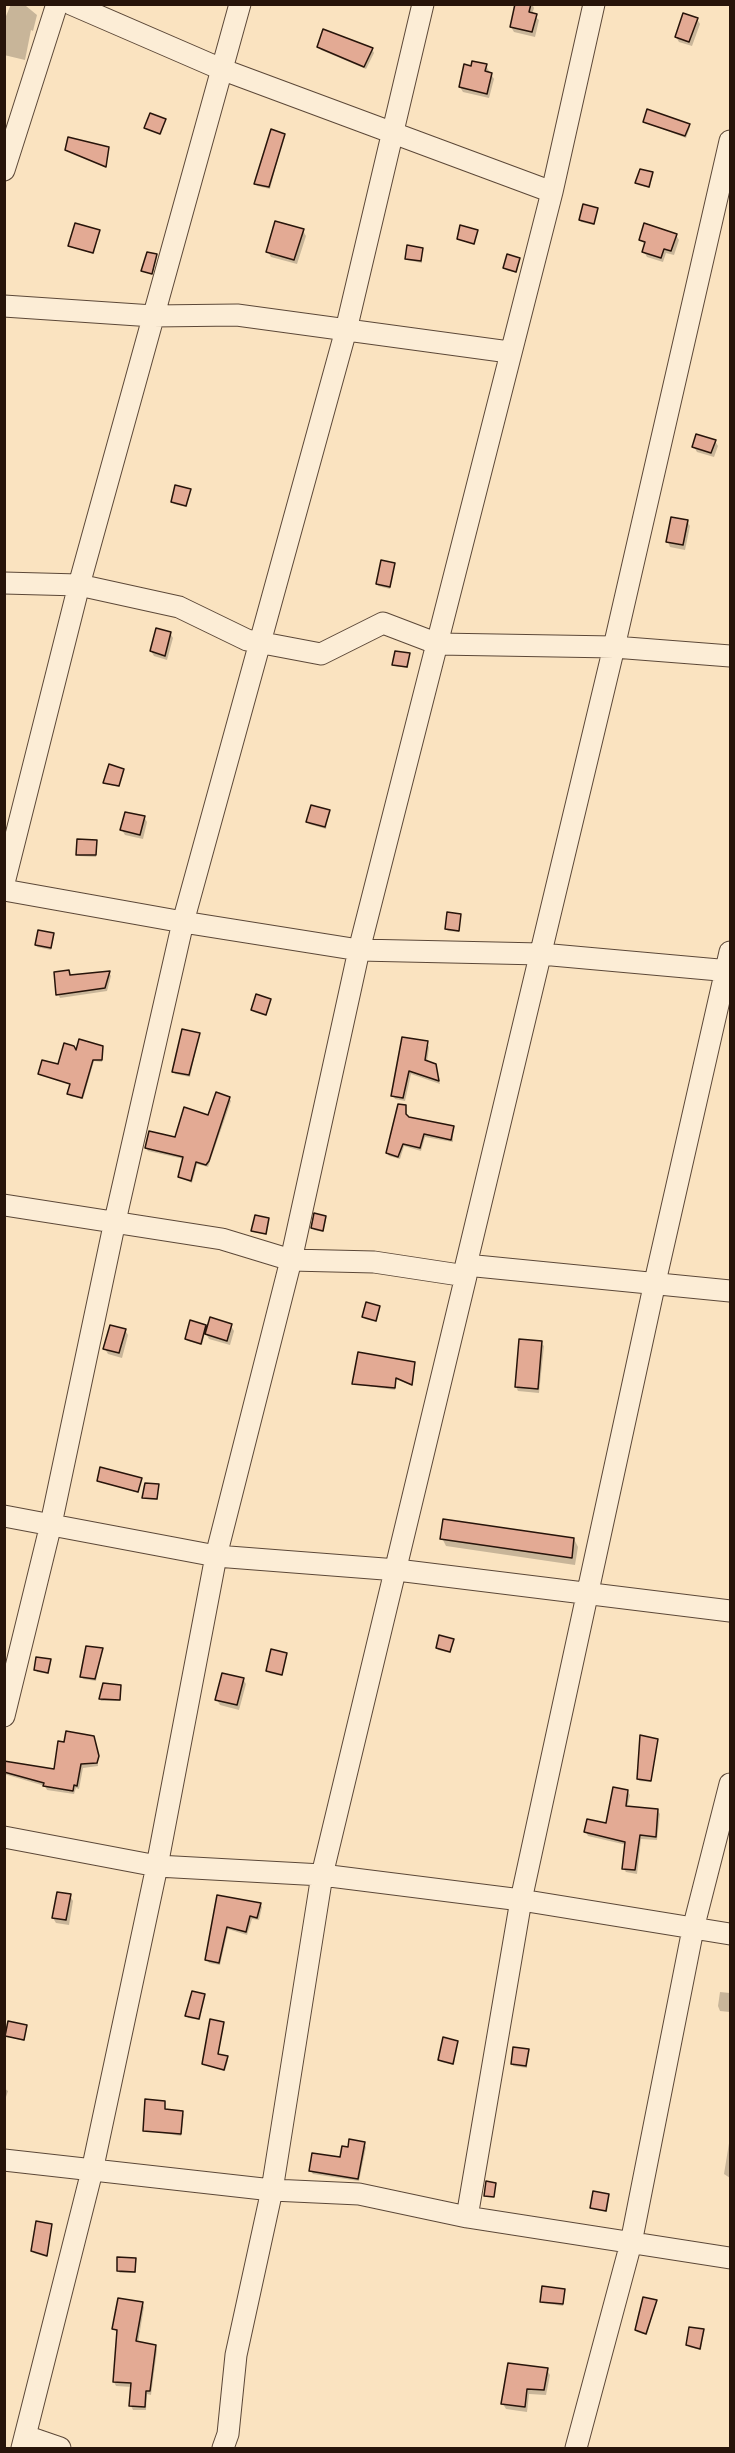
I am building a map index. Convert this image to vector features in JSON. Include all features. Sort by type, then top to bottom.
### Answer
[{"type":"street","points":[[4,170],[57,4]]},
{"type":"street","points":[[71,4],[221,69],[552,192]]},
{"type":"street","points":[[4,883],[79,585],[240,4]]},
{"type":"street","points":[[4,1716],[51,1524],[115,1221],[183,922],[346,330],[423,4]]},
{"type":"street","points":[[60,2448],[23,2442],[92,2171],[157,1866],[216,1556],[291,1260],[359,950],[438,644],[509,352],[552,192],[594,4]]},
{"type":"street","points":[[223,2448],[228,2434],[236,2355],[272,2190],[322,1875],[397,1570],[614,647],[730,141]]},
{"type":"street","points":[[4,306],[153,316],[237,315],[509,352]]},
{"type":"street","points":[[4,583],[79,585],[179,607],[260,643],[321,654],[383,623],[438,644],[614,647],[730,656]]},
{"type":"street","points":[[4,890],[359,950],[541,954],[729,965],[655,1282],[521,1900],[467,2217]]},
{"type":"street","points":[[4,1205],[222,1239],[291,1260],[374,1262],[655,1282],[730,1291]]},
{"type":"street","points":[[4,1516],[216,1556],[397,1570],[730,1611]]},
{"type":"street","points":[[576,2448],[631,2242],[693,1929],[730,1784]]},
{"type":"street","points":[[4,1837],[157,1866],[322,1875],[521,1900],[730,1934]]},
{"type":"street","points":[[4,2160],[272,2190],[359,2194],[467,2217],[730,2258]]},
{"type":"building","points":[[515,4],[531,4],[529,12],[537,14],[532,32],[510,27]]},
{"type":"building","points":[[683,13],[698,18],[689,42],[675,37]]},
{"type":"building","points":[[323,29],[373,48],[364,67],[317,47]]},
{"type":"building","points":[[472,61],[487,64],[485,71],[492,73],[487,94],[459,87],[464,64],[471,66]]},
{"type":"building","points":[[647,109],[690,124],[685,136],[643,122]]},
{"type":"building","points":[[150,113],[166,119],[160,134],[144,128]]},
{"type":"building","points":[[271,129],[285,134],[269,187],[254,184]]},
{"type":"building","points":[[68,137],[109,147],[106,167],[65,150]]},
{"type":"building","points":[[640,169],[653,172],[649,187],[635,183]]},
{"type":"building","points":[[583,204],[598,208],[594,224],[579,220]]},
{"type":"building","points":[[275,221],[304,229],[294,260],[266,252]]},
{"type":"building","points":[[75,223],[100,230],[93,253],[68,246]]},
{"type":"building","points":[[644,223],[677,234],[671,251],[664,249],[661,258],[642,252],[645,242],[639,240]]},
{"type":"building","points":[[460,225],[478,230],[474,244],[457,239]]},
{"type":"building","points":[[407,245],[423,248],[421,261],[405,259]]},
{"type":"building","points":[[147,252],[157,254],[152,274],[141,271]]},
{"type":"building","points":[[507,254],[520,258],[516,272],[503,268]]},
{"type":"building","points":[[696,434],[716,440],[711,453],[692,447]]},
{"type":"building","points":[[175,485],[191,489],[186,506],[171,502]]},
{"type":"building","points":[[671,517],[688,520],[683,545],[666,542]]},
{"type":"building","points":[[381,560],[395,563],[390,587],[376,584]]},
{"type":"building","points":[[156,628],[171,632],[165,656],[150,651]]},
{"type":"building","points":[[395,651],[410,653],[407,667],[392,665]]},
{"type":"building","points":[[109,764],[124,769],[119,786],[103,783]]},
{"type":"building","points":[[311,805],[330,810],[325,827],[306,822]]},
{"type":"building","points":[[125,812],[145,816],[140,835],[120,830]]},
{"type":"building","points":[[77,839],[97,840],[96,855],[76,855]]},
{"type":"building","points":[[447,912],[461,914],[459,931],[445,929]]},
{"type":"building","points":[[38,930],[54,933],[51,948],[35,945]]},
{"type":"building","points":[[69,970],[70,975],[110,971],[105,988],[56,995],[54,972]]},
{"type":"building","points":[[256,994],[271,999],[266,1015],[251,1010]]},
{"type":"building","points":[[182,1029],[200,1033],[189,1075],[172,1072]]},
{"type":"building","points":[[402,1037],[428,1041],[425,1060],[436,1064],[439,1081],[409,1071],[403,1098],[391,1096]]},
{"type":"building","points":[[79,1039],[103,1046],[102,1060],[93,1060],[82,1098],[67,1094],[70,1084],[38,1074],[42,1060],[58,1064],[64,1043],[74,1046],[76,1050]]},
{"type":"building","points":[[216,1092],[230,1097],[209,1161],[206,1165],[196,1162],[191,1181],[178,1177],[183,1157],[145,1148],[149,1131],[175,1137],[184,1107],[208,1115]]},
{"type":"building","points":[[398,1104],[406,1105],[406,1114],[409,1117],[454,1126],[451,1140],[424,1134],[420,1148],[403,1144],[398,1157],[386,1153]]},
{"type":"building","points":[[314,1213],[326,1216],[323,1231],[311,1228]]},
{"type":"building","points":[[255,1215],[269,1218],[266,1234],[251,1231]]},
{"type":"building","points":[[366,1302],[380,1306],[376,1321],[362,1317]]},
{"type":"building","points":[[210,1317],[232,1324],[227,1341],[205,1334]]},
{"type":"building","points":[[190,1320],[206,1325],[201,1344],[185,1339]]},
{"type":"building","points":[[110,1325],[126,1329],[119,1353],[103,1349]]},
{"type":"building","points":[[519,1339],[542,1341],[538,1389],[515,1387]]},
{"type":"building","points":[[358,1352],[415,1362],[412,1385],[396,1378],[395,1388],[352,1384]]},
{"type":"building","points":[[100,1467],[142,1478],[138,1492],[97,1481]]},
{"type":"building","points":[[145,1483],[159,1484],[157,1499],[142,1498]]},
{"type":"building","points":[[443,1519],[574,1538],[572,1558],[440,1539]]},
{"type":"building","points":[[439,1635],[454,1639],[450,1652],[436,1648]]},
{"type":"building","points":[[86,1646],[103,1648],[95,1679],[80,1677]]},
{"type":"building","points":[[271,1649],[287,1653],[282,1675],[266,1671]]},
{"type":"building","points":[[36,1657],[51,1659],[48,1673],[34,1670]]},
{"type":"building","points":[[222,1673],[244,1678],[237,1705],[215,1700]]},
{"type":"building","points":[[103,1683],[121,1685],[120,1700],[99,1699]]},
{"type":"building","points":[[66,1731],[94,1736],[99,1756],[97,1763],[81,1764],[77,1786],[74,1785],[73,1791],[43,1786],[44,1783],[4,1772],[4,1761],[54,1769],[58,1741],[64,1742]]},
{"type":"building","points":[[640,1735],[658,1739],[651,1781],[637,1779]]},
{"type":"building","points":[[613,1787],[628,1790],[626,1806],[658,1809],[656,1837],[640,1835],[635,1870],[622,1869],[625,1842],[584,1832],[587,1819],[606,1823]]},
{"type":"building","points":[[57,1892],[71,1894],[66,1920],[52,1918]]},
{"type":"building","points":[[217,1895],[261,1903],[257,1918],[250,1916],[246,1932],[227,1927],[219,1963],[205,1960]]},
{"type":"building","points":[[192,1991],[205,1994],[199,2019],[185,2016]]},
{"type":"building","points":[[210,2019],[224,2022],[218,2054],[228,2056],[224,2070],[202,2064]]},
{"type":"building","points":[[8,2021],[27,2025],[24,2040],[5,2036]]},
{"type":"building","points":[[443,2037],[458,2041],[453,2064],[438,2060]]},
{"type":"building","points":[[513,2047],[529,2049],[526,2066],[511,2064]]},
{"type":"building","points":[[145,2099],[165,2101],[165,2109],[183,2111],[181,2134],[143,2131]]},
{"type":"building","points":[[349,2139],[365,2142],[358,2179],[309,2171],[312,2153],[340,2157],[342,2146],[348,2147]]},
{"type":"building","points":[[486,2181],[496,2183],[494,2197],[484,2196]]},
{"type":"building","points":[[593,2191],[609,2194],[606,2211],[590,2208]]},
{"type":"building","points":[[36,2221],[52,2224],[47,2256],[31,2251]]},
{"type":"building","points":[[117,2257],[136,2258],[135,2272],[117,2271]]},
{"type":"building","points":[[542,2286],[565,2289],[563,2304],[540,2302]]},
{"type":"building","points":[[643,2297],[657,2300],[646,2334],[635,2330]]},
{"type":"building","points":[[118,2298],[143,2302],[136,2341],[156,2345],[150,2391],[146,2391],[145,2407],[129,2406],[131,2383],[113,2382],[117,2330],[112,2329]]},
{"type":"building","points":[[689,2327],[704,2329],[700,2349],[686,2345]]},
{"type":"building","points":[[508,2363],[548,2368],[544,2390],[527,2389],[525,2407],[501,2404]]}]
